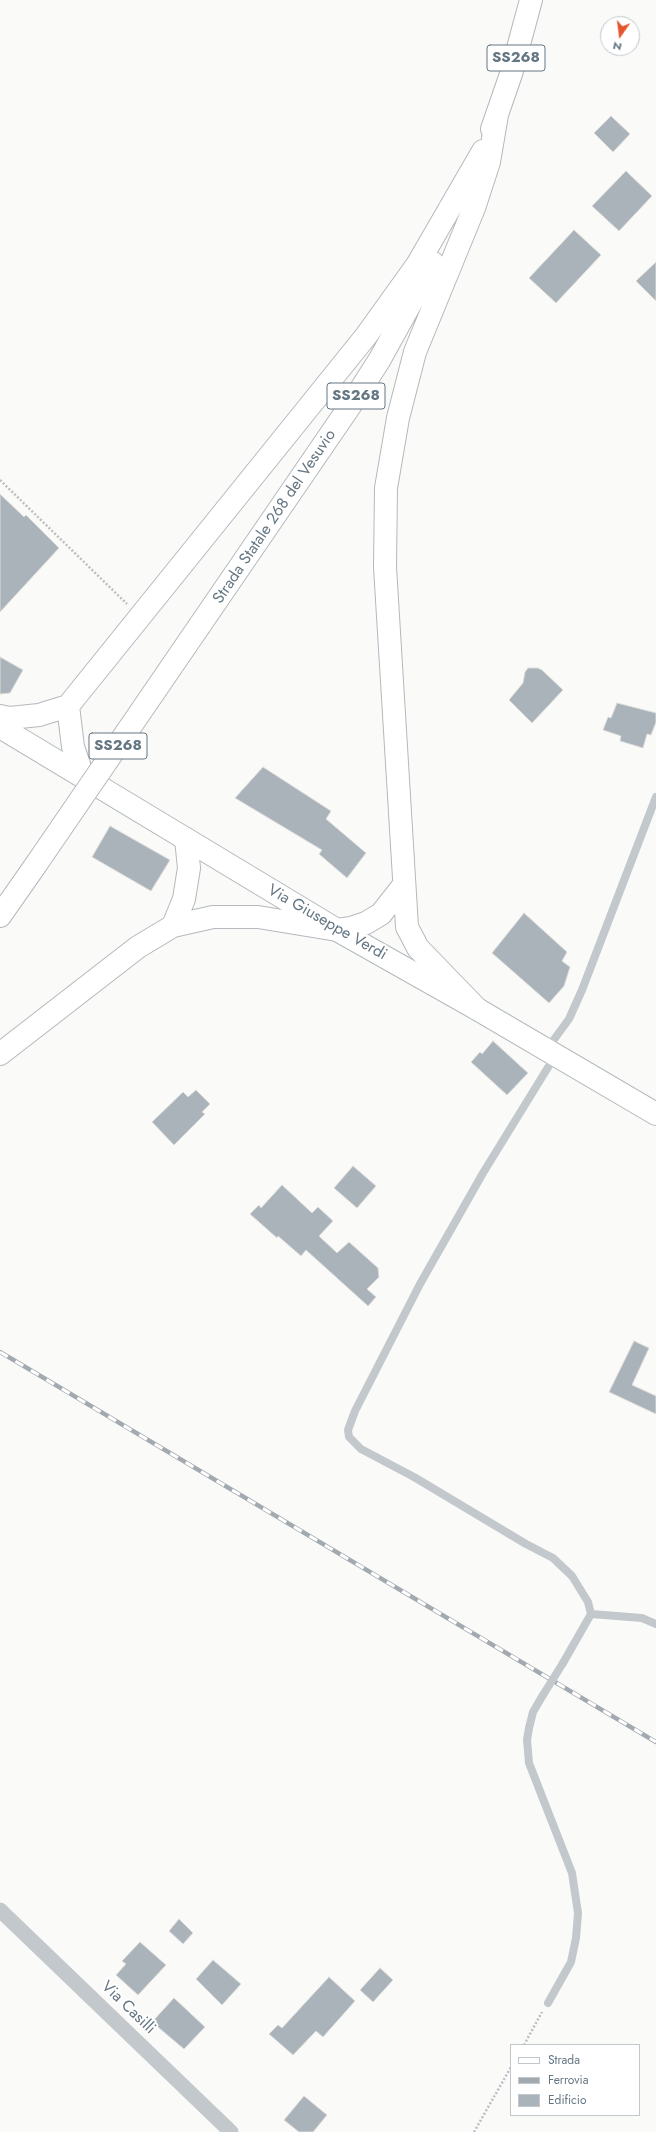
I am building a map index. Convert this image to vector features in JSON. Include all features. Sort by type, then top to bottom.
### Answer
[{"type":"main road","name":"Strada Statale 268 del Vesuvio","points":[[0,916],[314,460],[380,359],[432,265],[483,151],[511,74],[531,0]]},
{"type":"main road","points":[[477,1009],[418,948],[406,927],[385,567],[386,488],[398,418],[415,352],[474,208],[489,162],[497,115]]},
{"type":"main road","points":[[0,716],[10,718],[39,715],[68,706],[366,336],[417,265],[483,151]]},
{"type":"main road","points":[[68,706],[74,747],[83,776]]},
{"type":"main road","name":"Via Giuseppe Verdi","points":[[0,727],[337,930],[477,1009],[656,1114]]},
{"type":"main road","points":[[173,926],[184,899],[189,868],[186,839]]},
{"type":"main road","points":[[0,1054],[138,947],[173,926],[213,917],[258,917],[337,930],[366,923],[381,914],[403,886]]},
{"type":"street","name":"Via Casilli","points":[[0,1910],[231,2132]]},
{"type":"lane","points":[[548,2003],[571,1962],[576,1938],[578,1913],[572,1873],[529,1763],[527,1740],[528,1728],[533,1712],[591,1614],[588,1602],[572,1576],[553,1558],[526,1544],[414,1477],[361,1449],[349,1437],[348,1430],[356,1411],[420,1284],[551,1053],[569,1018],[582,990],[656,797]]},
{"type":"lane","points":[[591,1614],[642,1618],[656,1624]]},
{"type":"path","points":[[0,480],[140,617]]},
{"type":"path","points":[[525,2044],[548,2003]]},
{"type":"path","points":[[474,2132],[510,2069]]},
{"type":"building","points":[[611,116],[630,134],[613,152],[594,133]]},
{"type":"building","points":[[626,171],[652,196],[619,231],[592,206]]},
{"type":"building","points":[[574,230],[601,255],[556,303],[529,278]]},
{"type":"building","points":[[656,262],[656,301],[636,281]]},
{"type":"building","points":[[0,494],[24,517],[26,515],[59,548],[0,612]]},
{"type":"building","points":[[0,657],[23,670],[10,693],[0,694]]},
{"type":"building","points":[[528,668],[538,668],[542,670],[563,690],[532,723],[509,700],[523,683],[525,672]]},
{"type":"building","points":[[617,703],[656,713],[656,722],[651,735],[647,734],[643,748],[620,741],[621,736],[603,730],[608,717],[611,718]]},
{"type":"building","points":[[263,767],[331,811],[326,819],[366,853],[347,878],[319,854],[322,850],[235,798]]},
{"type":"building","points":[[110,826],[170,860],[151,891],[92,857]]},
{"type":"building","points":[[524,913],[567,952],[562,961],[570,967],[564,986],[549,1003],[492,953]]},
{"type":"building","points":[[493,1041],[528,1073],[507,1095],[471,1062],[480,1052],[482,1054]]},
{"type":"building","points":[[196,1090],[210,1104],[202,1112],[205,1114],[174,1145],[152,1122],[183,1092],[188,1097]]},
{"type":"building","points":[[353,1166],[376,1186],[357,1208],[334,1188]]},
{"type":"building","points":[[282,1185],[312,1213],[318,1207],[333,1221],[319,1236],[337,1253],[349,1242],[378,1268],[379,1277],[367,1289],[376,1297],[368,1306],[306,1250],[301,1256],[278,1236],[277,1238],[250,1214],[259,1205],[261,1208]]},
{"type":"building","points":[[634,1341],[649,1348],[632,1385],[656,1396],[656,1414],[609,1392]]},
{"type":"building","points":[[179,1919],[193,1933],[183,1944],[169,1931]]},
{"type":"building","points":[[140,1942],[166,1965],[138,1995],[116,1975],[126,1964],[122,1961]]},
{"type":"building","points":[[213,1960],[241,1984],[222,2005],[196,1979]]},
{"type":"building","points":[[380,1968],[393,1980],[373,2002],[360,1990]]},
{"type":"building","points":[[329,1977],[355,2001],[323,2037],[316,2031],[293,2055],[269,2034],[278,2025],[282,2028]]},
{"type":"building","points":[[174,1998],[205,2027],[184,2049],[152,2022]]},
{"type":"building","points":[[304,2096],[327,2115],[313,2132],[299,2132],[284,2120]]},
{"type":"railway","points":[[0,1352],[656,1742]]}]
